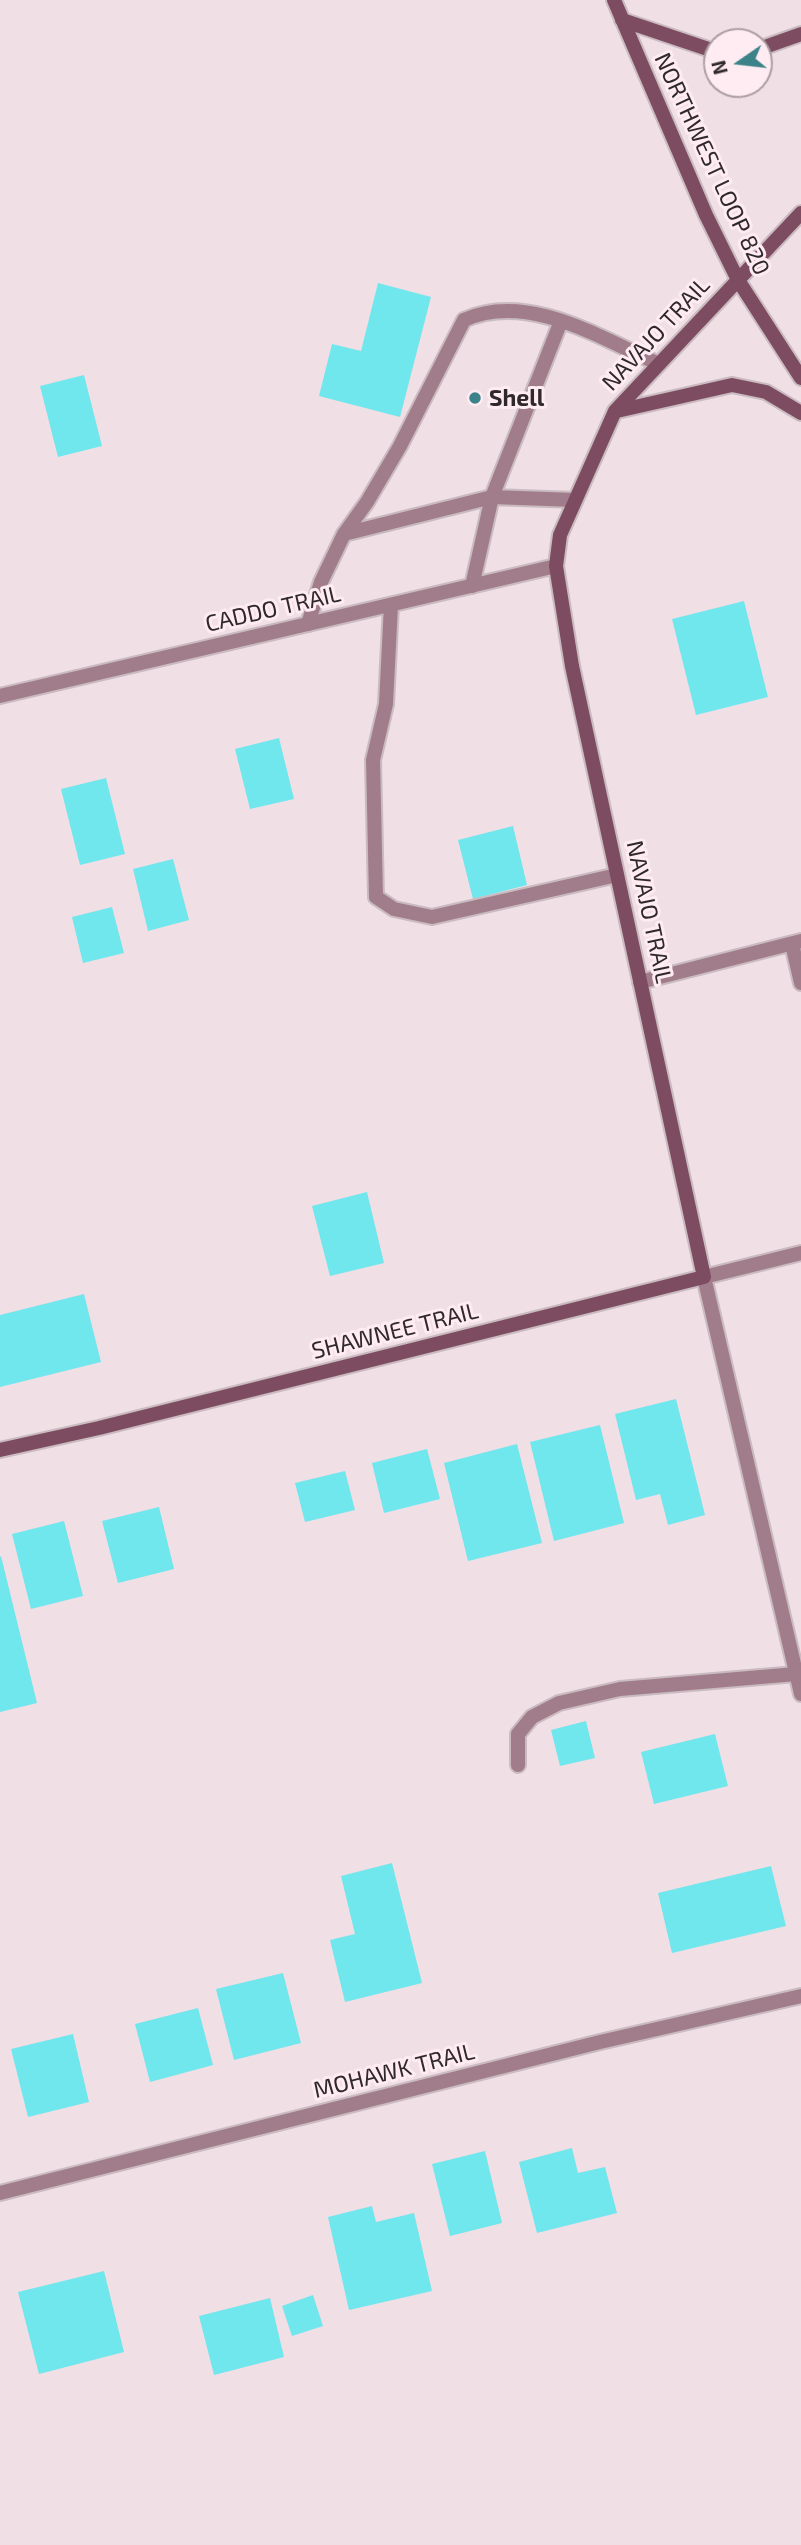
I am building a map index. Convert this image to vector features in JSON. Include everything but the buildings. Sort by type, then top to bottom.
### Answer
[{"type":"street","name":"NORTHWEST LOOP 820","points":[[614,0],[706,215],[738,280],[801,378]]},
{"type":"street","points":[[622,20],[703,47]]},
{"type":"street","points":[[773,44],[801,34]]},
{"type":"street","name":"NAVAJO TRAIL","points":[[801,213],[615,411],[561,535],[556,566],[572,666],[704,1277],[801,1694]]},
{"type":"street","points":[[308,624],[321,582],[344,534],[367,502],[400,446],[464,320],[481,312],[516,311],[561,321],[659,364]]},
{"type":"street","points":[[472,586],[492,497],[561,321]]},
{"type":"street","points":[[615,411],[732,386],[766,391],[801,413]]},
{"type":"street","points":[[344,534],[492,497],[575,500]]},
{"type":"street","name":"CADDO TRAIL","points":[[0,696],[556,566]]},
{"type":"street","points":[[391,605],[386,704],[373,760],[376,897],[394,909],[432,917],[617,875]]},
{"type":"street","points":[[640,982],[797,942],[801,983]]},
{"type":"street","name":"SHAWNEE TRAIL","points":[[0,1450],[99,1428],[801,1253]]},
{"type":"street","points":[[518,1765],[518,1734],[532,1717],[559,1703],[620,1689],[796,1674]]},
{"type":"street","name":"MOHAWK TRAIL","points":[[0,2193],[600,2042],[801,1996]]},
{"type":"place","name":"Shell","points":[[475,398]]}]
